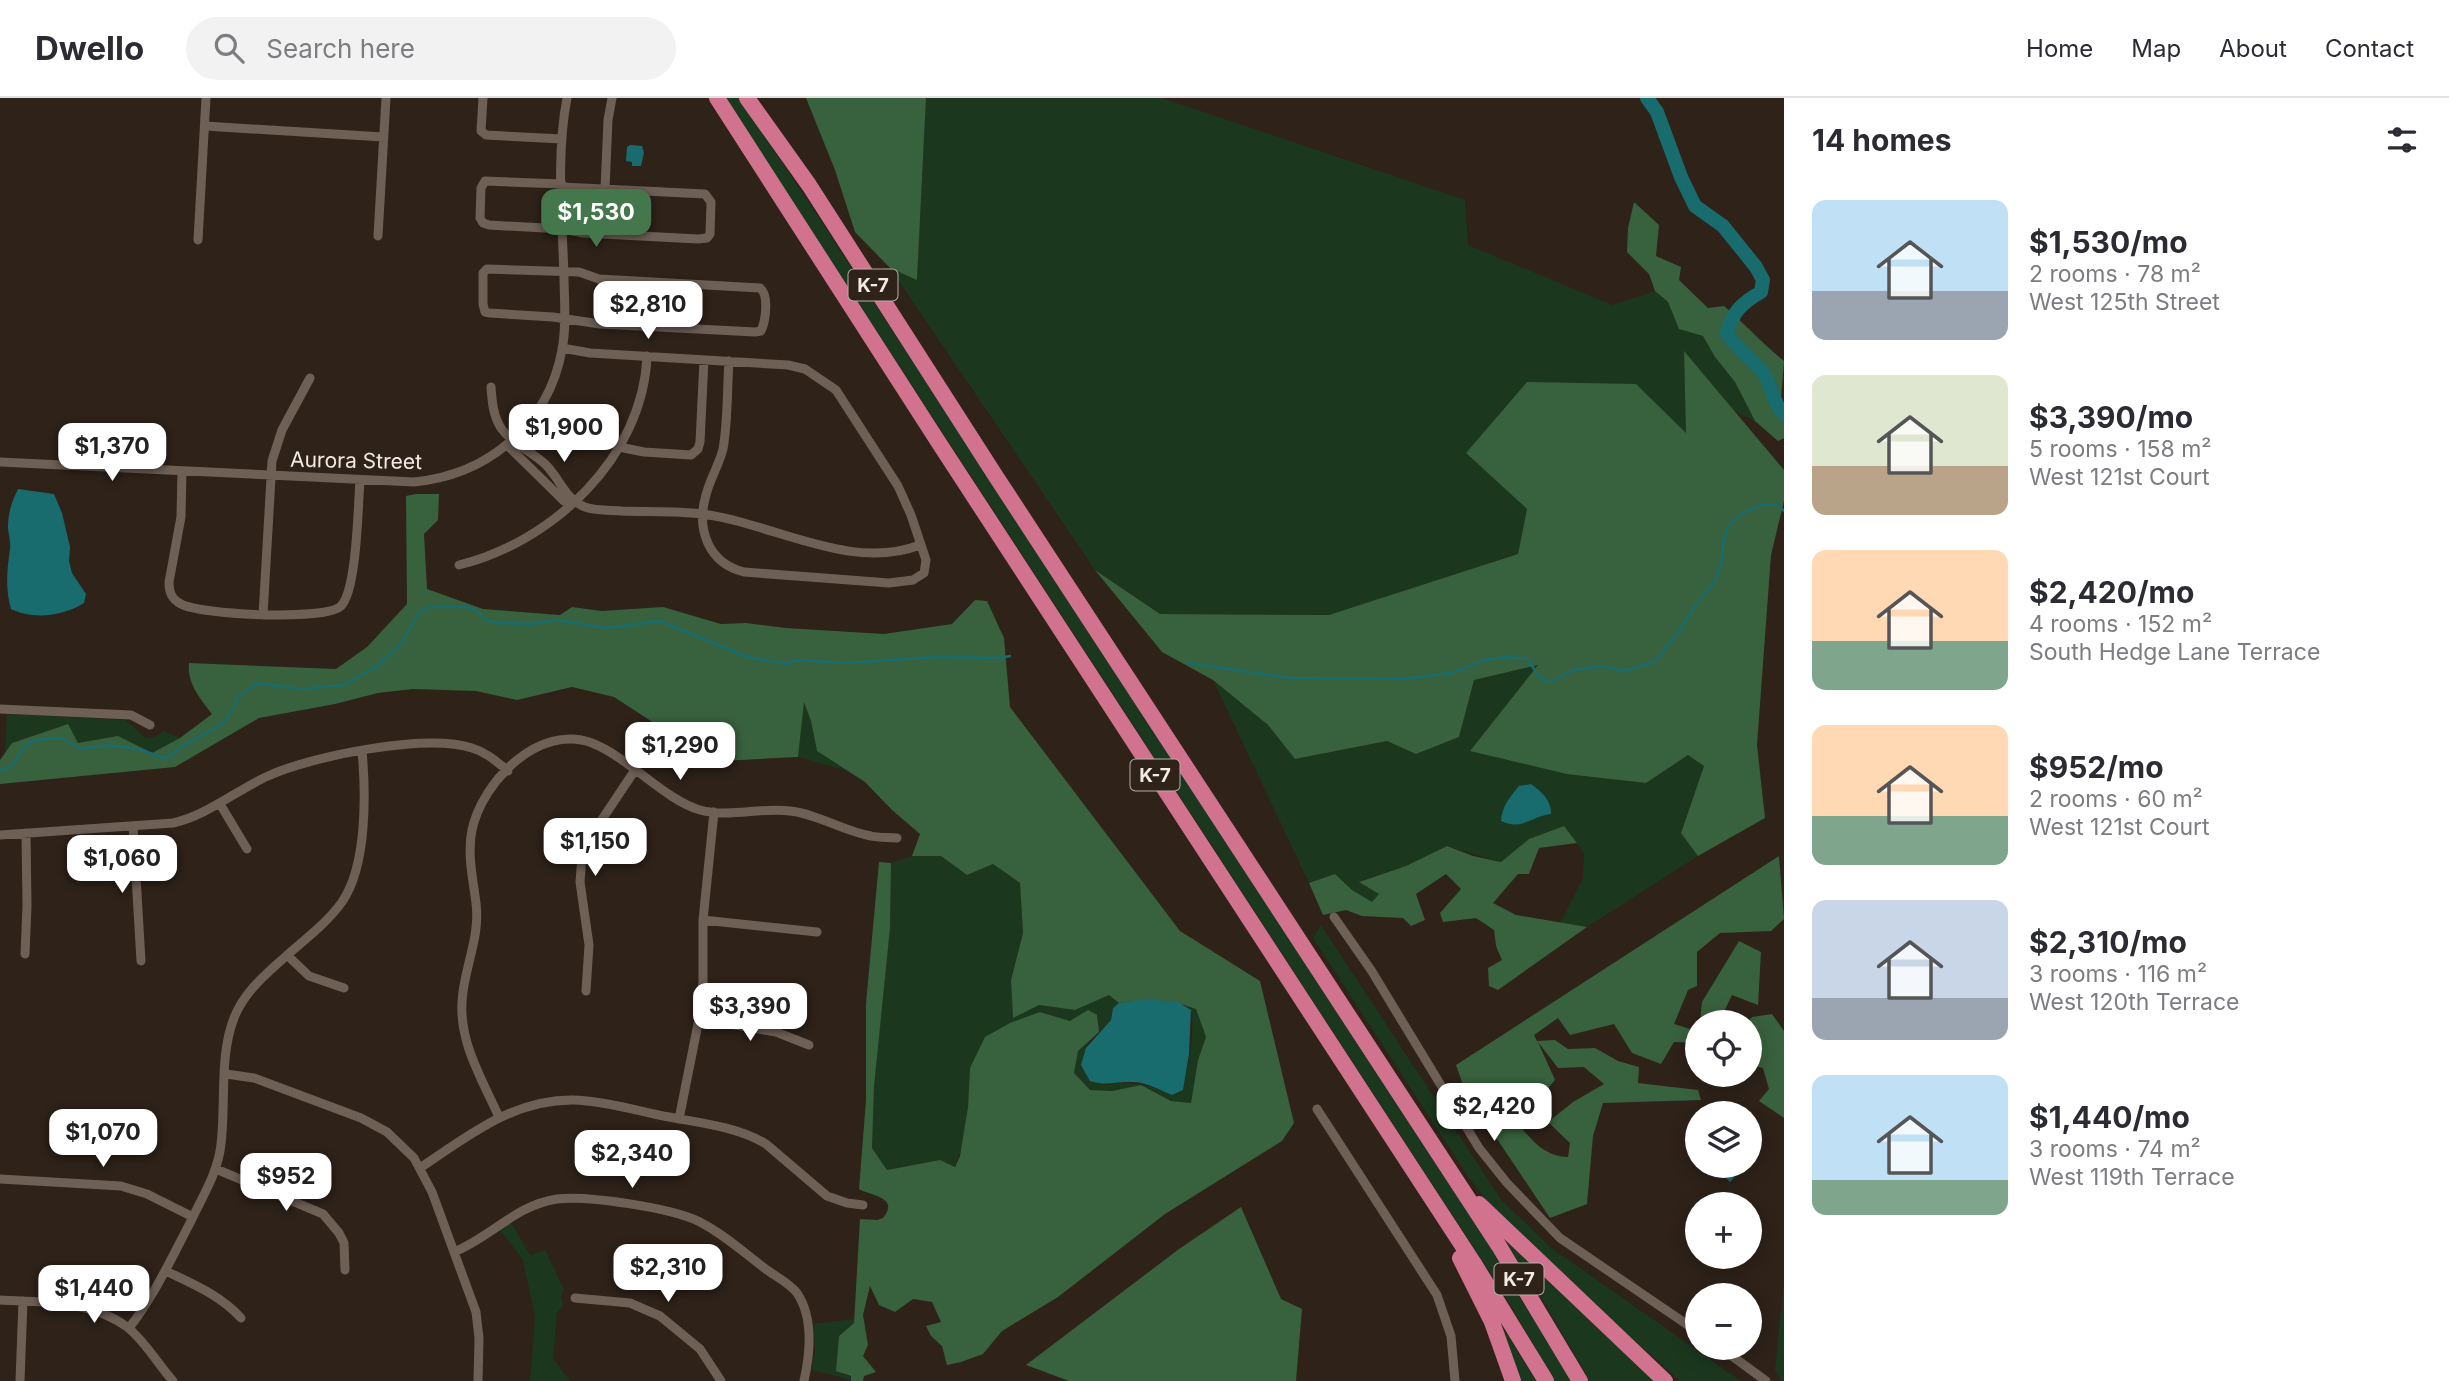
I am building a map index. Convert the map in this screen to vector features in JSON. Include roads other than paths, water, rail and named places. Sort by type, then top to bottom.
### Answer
[{"type":"highway","name":"K-7","points":[[717,98],[1508,1315],[1546,1381]]},
{"type":"highway","name":"K-7","points":[[747,98],[809,185],[1531,1298],[1580,1381]]},
{"type":"highway","points":[[1454,1179],[1507,1233],[1665,1381]]},
{"type":"highway","points":[[1429,1195],[1492,1322],[1513,1381]]},
{"type":"street","points":[[198,240],[206,98]]},
{"type":"street","points":[[378,236],[386,98]]},
{"type":"street","points":[[482,98],[481,131],[486,135],[562,139]]},
{"type":"street","name":"Aurora Street","points":[[0,462],[414,482],[435,480],[472,467],[510,443],[545,399],[562,348],[562,139],[567,98]]},
{"type":"street","points":[[605,189],[608,120],[612,98]]},
{"type":"street","points":[[205,126],[383,137]]},
{"type":"street","points":[[488,180],[605,189],[708,196],[711,202],[710,234],[704,239],[583,233],[563,229],[485,224],[480,218],[481,188],[488,180]]},
{"type":"street","points":[[487,269],[564,272],[579,272],[599,279],[756,287],[764,291],[764,326],[759,332],[600,324],[564,318],[490,313],[483,307],[483,273],[487,269]]},
{"type":"street","points":[[562,348],[590,353],[647,356],[704,360],[729,361],[788,365],[805,369],[836,390],[898,486],[926,560],[924,573],[920,577],[906,582],[877,583],[744,572],[726,565],[707,546],[702,528],[702,514],[705,495],[720,461],[724,440],[729,361]]},
{"type":"street","points":[[459,565],[486,557],[535,533],[576,501],[597,478],[619,445],[639,400],[647,356]]},
{"type":"street","points":[[568,417],[619,445],[643,452],[695,454],[700,442],[704,360]]},
{"type":"street","points":[[263,615],[264,571],[275,449],[310,378]]},
{"type":"street","points":[[491,387],[496,416],[510,443],[564,502],[576,501]]},
{"type":"street","points":[[523,430],[524,443],[548,467],[560,486],[576,501],[597,509],[702,514],[853,552],[885,553],[904,551],[920,545]]},
{"type":"street","points":[[510,443],[532,453]]},
{"type":"street","points":[[183,471],[181,517],[169,582],[172,597],[189,608],[263,615],[327,613],[340,607],[346,600],[351,576],[360,480]]},
{"type":"street","points":[[0,709],[131,715],[150,724]]},
{"type":"street","points":[[499,1116],[466,1044],[462,1001],[477,927],[470,855],[472,832],[484,800],[508,771],[536,748],[566,740],[592,743],[687,804],[702,810],[792,811],[871,836],[897,838]]},
{"type":"street","points":[[0,835],[133,827],[183,821],[220,804],[241,789],[289,767],[409,743],[463,745],[484,753],[508,771]]},
{"type":"street","points":[[129,1328],[151,1298],[216,1169],[221,1145],[228,1038],[237,1010],[252,988],[332,914],[346,896],[354,878],[360,850],[365,774],[362,751]]},
{"type":"street","points":[[586,991],[589,945],[580,882],[582,856],[593,833],[635,769]]},
{"type":"street","points":[[220,804],[247,849]]},
{"type":"street","points":[[679,1119],[699,1019],[703,983],[703,920],[714,812]]},
{"type":"street","points":[[133,827],[141,961]]},
{"type":"street","points":[[25,954],[26,833]]},
{"type":"street","points":[[1334,917],[1371,970],[1479,1148],[1507,1183],[1560,1238],[1685,1323]]},
{"type":"street","points":[[703,920],[817,932]]},
{"type":"street","points":[[287,955],[309,976],[344,988]]},
{"type":"street","points":[[699,1019],[776,1032],[809,1045]]},
{"type":"street","points":[[226,1074],[254,1078],[361,1118],[387,1132],[414,1158],[432,1192],[478,1324],[478,1381]]},
{"type":"street","points":[[420,1168],[499,1116],[535,1104],[574,1100],[679,1119],[756,1137],[827,1196],[863,1205]]},
{"type":"street","points":[[1317,1109],[1437,1295],[1451,1336],[1455,1381]]},
{"type":"street","points":[[216,1169],[323,1214],[344,1243],[345,1270]]},
{"type":"street","points":[[0,1179],[121,1186],[147,1194],[193,1216]]},
{"type":"street","points":[[454,1252],[477,1241],[509,1217],[527,1208],[561,1199],[596,1199],[697,1221],[722,1235],[796,1292],[806,1316],[808,1332],[810,1356],[804,1381]]},
{"type":"street","points":[[166,1270],[228,1304],[241,1318]]},
{"type":"street","points":[[575,1298],[630,1303],[660,1316],[700,1349],[721,1381]]},
{"type":"street","points":[[0,1300],[94,1310],[129,1328],[173,1381]]},
{"type":"street","points":[[20,1381],[23,1301]]},
{"type":"street","points":[[1737,1360],[1766,1381]]},
{"type":"water","points":[[642,146],[644,153],[641,166],[632,166],[632,162],[626,161],[627,147]]},
{"type":"water","points":[[18,489],[54,494],[62,513],[70,547],[72,573],[86,594],[84,603],[58,614],[48,615],[29,615],[11,609],[7,586],[10,546],[8,522]]},
{"type":"water","points":[[1531,784],[1548,801],[1551,814],[1521,824],[1501,821],[1505,806],[1519,786]]},
{"type":"water","points":[[1148,999],[1178,1002],[1191,1010],[1189,1054],[1183,1090],[1172,1095],[1140,1083],[1106,1084],[1090,1081],[1081,1065],[1086,1048],[1111,1020],[1113,1008],[1119,1003]]},
{"type":"waterway","points":[[1647,98],[1657,112],[1681,177],[1695,206],[1723,226],[1756,267],[1763,280],[1761,292],[1739,308],[1727,333],[1764,374],[1777,405],[1784,414]]},
{"type":"waterway","points":[[1188,663],[1290,678],[1405,679],[1451,673],[1486,660],[1505,657],[1528,659],[1537,674],[1549,683],[1573,670],[1602,666],[1623,671],[1655,662],[1680,630],[1715,581],[1729,524],[1743,513],[1764,504],[1777,505],[1784,511]]},
{"type":"waterway","points":[[0,771],[13,765],[22,749],[30,742],[46,739],[61,738],[81,749],[108,745],[139,749],[163,758],[172,755],[179,748],[225,722],[239,696],[257,683],[301,689],[344,685],[378,666],[403,641],[418,614],[430,607],[467,607],[477,611],[486,620],[497,623],[532,624],[557,620],[606,628],[660,621],[747,657],[787,664],[796,660],[845,663],[1010,656]]}]
